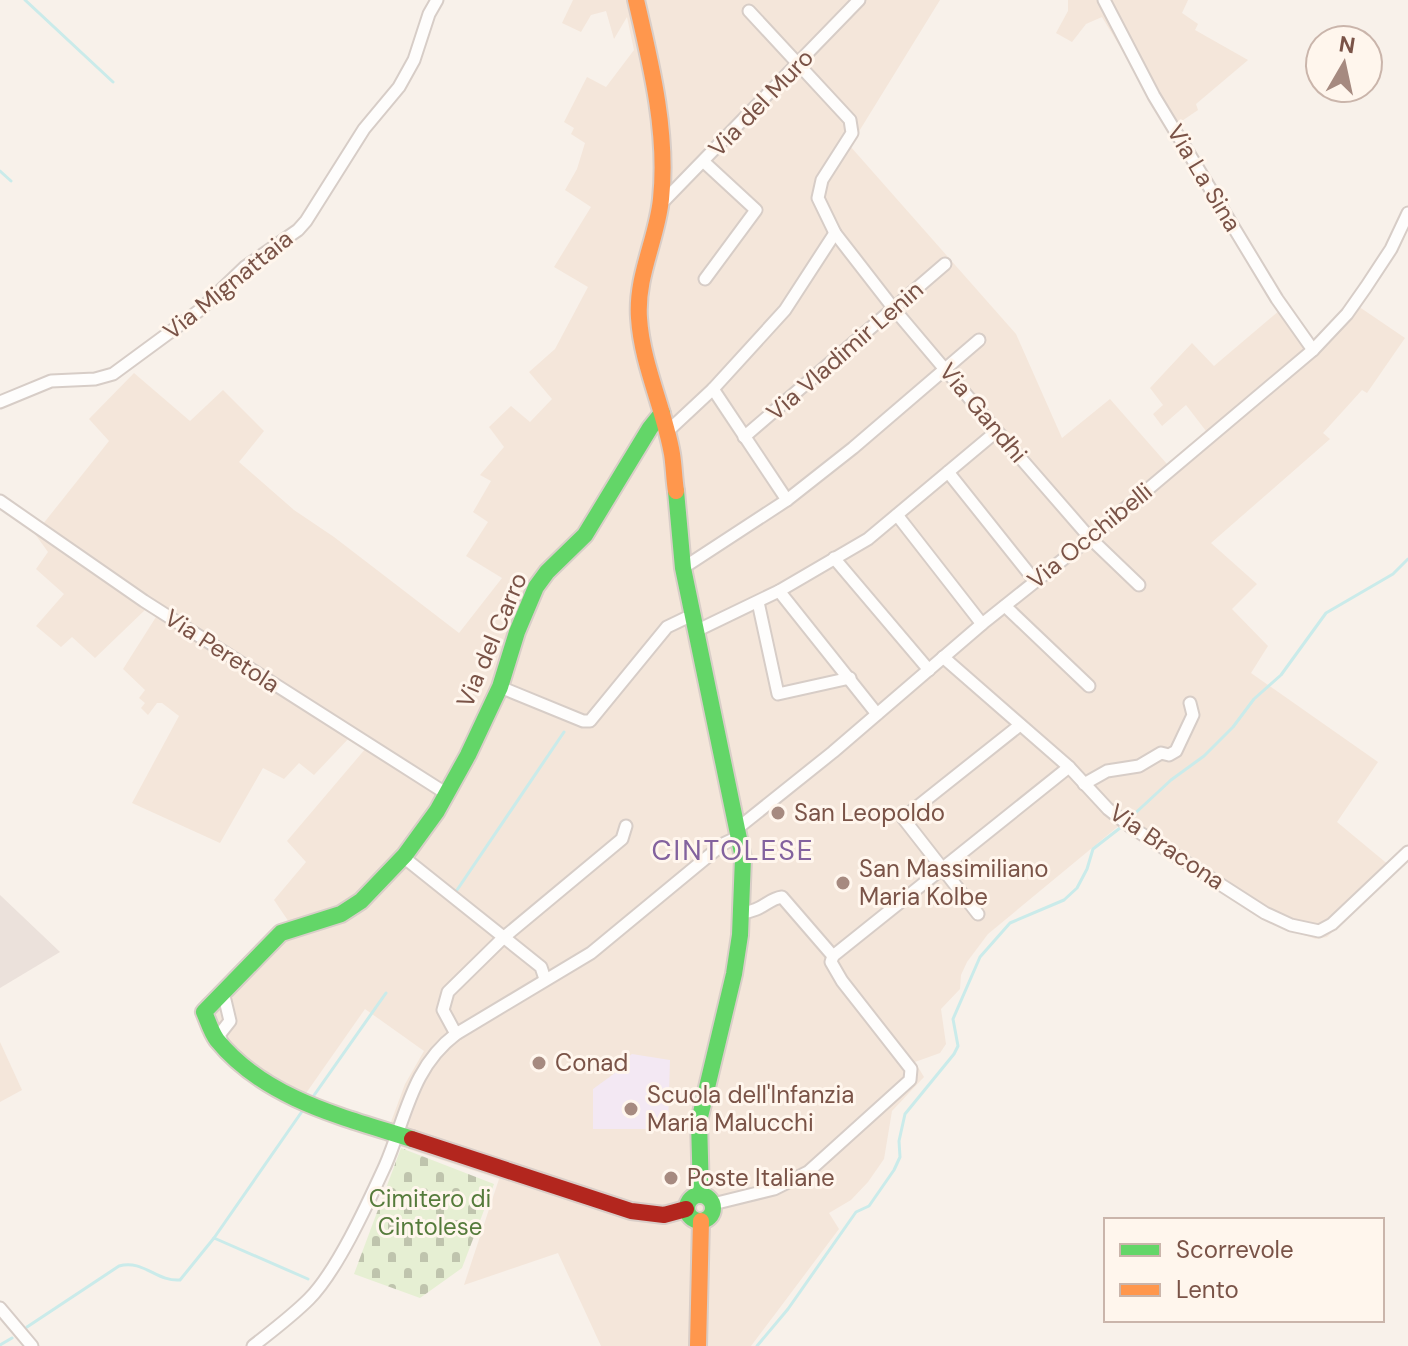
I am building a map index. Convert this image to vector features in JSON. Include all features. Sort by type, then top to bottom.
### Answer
[{"type":"street","name":"Via Mignattaia","points":[[0,402],[51,381],[95,379],[113,374],[200,310],[245,267],[298,230],[364,129],[399,87],[414,60],[429,14],[437,0]]},
{"type":"street","points":[[636,0],[662,142],[664,172],[661,204],[639,290],[639,319],[646,358],[668,431],[683,568],[743,858],[734,974],[699,1121],[707,1199],[711,1216],[701,1221],[690,1217],[686,1209],[689,1200],[707,1199],[774,1189],[808,1172],[910,1080],[911,1069],[842,981],[831,962],[833,956],[1069,767]]},
{"type":"street","name":"Via del Muro","points":[[661,204],[859,0]]},
{"type":"street","name":"Via La Sina","points":[[1104,0],[1154,96],[1277,299],[1313,350]]},
{"type":"street","points":[[749,11],[798,65]]},
{"type":"street","name":"Via Gandhi","points":[[798,65],[850,120],[852,133],[822,180],[818,198],[835,233],[894,309],[997,431],[1090,538],[1139,585]]},
{"type":"street","points":[[704,162],[756,210],[705,279]]},
{"type":"street","name":"Via Occhibelli","points":[[253,1346],[310,1298],[320,1285],[367,1204],[413,1085],[439,1048],[456,1034],[591,953],[1313,350],[1347,314],[1366,287],[1391,249],[1408,213]]},
{"type":"street","points":[[668,431],[713,389],[785,310],[835,233]]},
{"type":"street","name":"Via Vladimir Lenin","points":[[744,437],[945,264]]},
{"type":"street","points":[[683,568],[787,500],[979,340]]},
{"type":"street","points":[[713,389],[787,500]]},
{"type":"street","name":"Via del Carro","points":[[396,1134],[304,1104],[251,1073],[215,1038],[204,1012],[281,933],[341,914],[361,901],[405,855],[447,794],[500,687],[517,632],[536,587],[585,535],[662,413]]},
{"type":"street","points":[[500,687],[583,721],[590,721],[667,627],[694,623],[758,602],[868,539],[997,431]]},
{"type":"street","points":[[948,472],[1035,581]]},
{"type":"street","name":"Via Peretola","points":[[0,501],[144,601],[447,794]]},
{"type":"street","points":[[897,515],[982,624]]},
{"type":"street","points":[[834,558],[929,670]]},
{"type":"street","points":[[779,591],[877,714]]},
{"type":"street","points":[[758,602],[778,694],[850,678]]},
{"type":"street","points":[[1005,606],[1089,686]]},
{"type":"street","name":"Via Bracona","points":[[943,657],[1069,767],[1131,827],[1265,913],[1309,931],[1319,931],[1332,924],[1408,852]]},
{"type":"street","points":[[1084,784],[1107,771],[1131,769],[1161,753],[1169,755],[1176,751],[1193,715],[1190,703]]},
{"type":"street","points":[[978,914],[903,818],[1020,725]]},
{"type":"street","points":[[456,1034],[443,1010],[448,992],[503,938],[622,839],[626,826]]},
{"type":"street","points":[[405,855],[541,967],[545,979]]},
{"type":"street","points":[[741,913],[756,912],[776,897],[782,897],[833,956]]},
{"type":"street","points":[[396,1134],[631,1211],[664,1215],[686,1209]]},
{"type":"street","points":[[698,1346],[701,1221]]},
{"type":"street","points":[[0,1308],[32,1346]]},
{"type":"shaded area","points":[[573,0],[940,0],[850,146],[1016,334],[1062,438],[1110,399],[1167,464],[1206,431],[1186,405],[1162,426],[1153,414],[1163,405],[1150,388],[1192,343],[1214,366],[1286,305],[1308,340],[1316,341],[1352,302],[1405,338],[1367,393],[1362,390],[1323,433],[1330,439],[1211,543],[1257,584],[1232,609],[1268,646],[1251,673],[1378,762],[1337,822],[1396,871],[1327,937],[1316,939],[1253,914],[1121,824],[988,934],[967,962],[961,975],[960,989],[941,1009],[946,1044],[940,1053],[915,1062],[924,1077],[892,1111],[884,1159],[851,1200],[829,1213],[839,1229],[751,1346],[601,1346],[558,1253],[464,1285],[499,1179],[384,1141],[405,1084],[424,1051],[365,1009],[295,1109],[209,1043],[196,1011],[202,999],[212,994],[291,925],[274,900],[306,862],[287,841],[366,748],[350,737],[314,775],[299,763],[284,779],[263,768],[220,843],[132,803],[179,716],[162,703],[157,703],[148,715],[141,708],[145,703],[139,698],[145,690],[123,669],[156,617],[146,609],[95,658],[72,637],[61,647],[36,626],[64,594],[36,569],[48,552],[35,534],[109,441],[89,419],[134,373],[190,421],[223,390],[264,431],[239,462],[294,510],[459,633],[502,578],[466,556],[488,522],[473,512],[491,481],[480,475],[504,447],[489,427],[511,406],[530,422],[552,399],[529,372],[555,349],[588,287],[554,267],[591,207],[565,190],[577,169],[585,143],[571,134],[574,128],[564,122],[587,77],[606,87],[634,50],[627,17],[614,39],[606,11],[591,15],[581,32],[562,23]]},
{"type":"shaded area","points":[[1068,0],[1188,0],[1182,13],[1198,24],[1195,30],[1248,60],[1196,104],[1198,110],[1170,129],[1102,17],[1086,24],[1072,42],[1056,33],[1068,11]]},
{"type":"shaded area","points":[[0,895],[60,952],[0,988]]},
{"type":"shaded area","points":[[0,1042],[22,1090],[0,1102]]},
{"type":"shaded area","name":"Scuola dell'Infanzia Maria Malucchi","points":[[632,1054],[670,1060],[668,1129],[593,1129],[593,1089],[615,1073],[618,1064]]},
{"type":"green space","name":"Cimitero di Cintolese","points":[[401,1148],[494,1184],[462,1268],[420,1298],[354,1274]]},
{"type":"waterway","points":[[25,0],[113,82]]},
{"type":"waterway","points":[[0,171],[11,181]]},
{"type":"waterway","points":[[1130,818],[1171,780],[1204,756],[1233,727],[1254,699],[1281,675],[1326,613],[1393,574],[1408,559]]},
{"type":"waterway","points":[[455,893],[564,732]]},
{"type":"waterway","points":[[757,1346],[788,1309],[856,1212],[869,1206],[894,1170],[900,1157],[899,1141],[905,1114],[958,1046],[953,1019],[980,957],[1010,923],[1064,900],[1077,888],[1093,849],[1120,828]]},
{"type":"waterway","points":[[310,1101],[386,993]]},
{"type":"waterway","points":[[214,1238],[303,1110]]},
{"type":"waterway","points":[[27,1327],[119,1266],[135,1266],[164,1278],[180,1280],[214,1238],[308,1279]]},
{"type":"waterway","points":[[0,1345],[12,1338]]},
{"type":"traffic: fast","points":[[412,1139],[333,1114],[258,1077],[217,1040],[204,1012],[281,933],[341,914],[361,901],[405,855],[437,811],[468,755],[500,687],[517,632],[536,587],[585,535],[662,413]]},
{"type":"traffic: fast","points":[[676,491],[683,568],[743,858],[740,935],[734,974],[699,1121],[701,1194]]},
{"type":"traffic: fast","points":[[700,1195],[709,1199],[713,1208],[709,1217],[700,1221],[691,1217],[687,1208],[691,1199],[700,1195]]},
{"type":"traffic: slow","points":[[636,0],[657,99],[663,174],[659,214],[641,287],[639,318],[644,353],[673,459],[676,491]]},
{"type":"traffic: slow","points":[[698,1346],[701,1221]]},
{"type":"traffic: jam","points":[[412,1139],[631,1211],[664,1215],[686,1209]]},
{"type":"place","name":"San Leopoldo","points":[[778,813]]},
{"type":"place","name":"San Massimiliano Maria Kolbe","points":[[843,883]]},
{"type":"place","name":"Conad","points":[[539,1063]]},
{"type":"place","name":"Scuola dell'Infanzia Maria Malucchi","points":[[631,1109]]},
{"type":"place","name":"Poste Italiane","points":[[671,1178]]},
{"type":"district","name":"CINTOLESE","points":[[733,850]]}]
